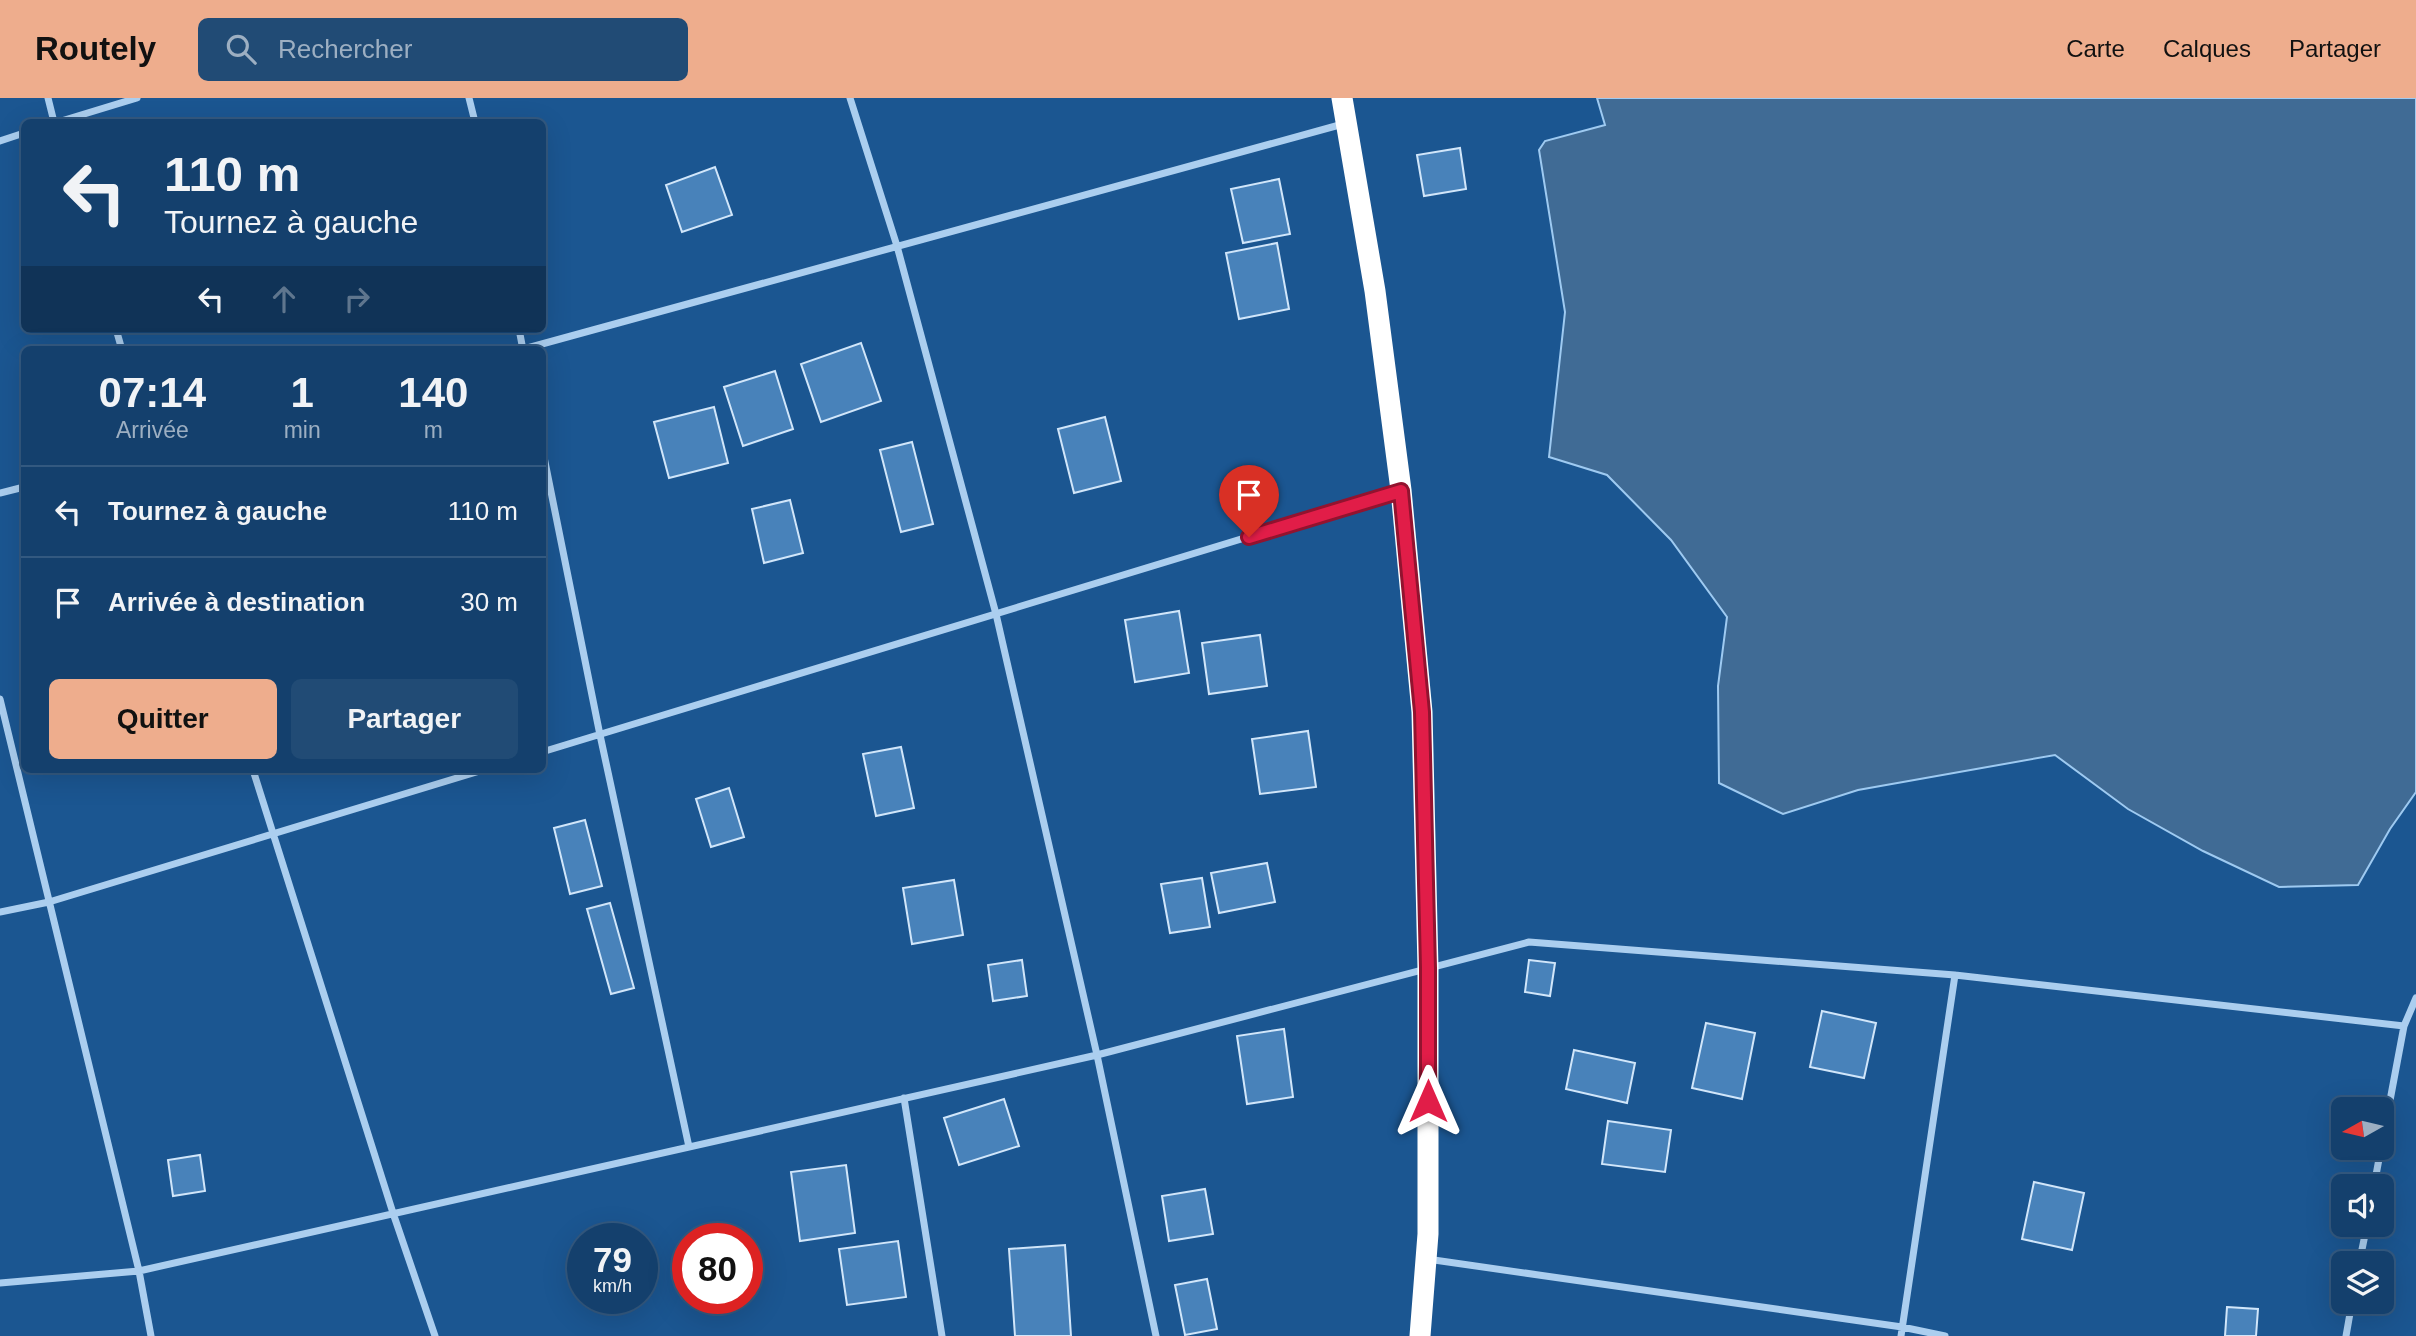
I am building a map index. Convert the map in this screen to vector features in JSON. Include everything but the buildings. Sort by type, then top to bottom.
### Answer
[{"type":"highway","points":[[1342,98],[1375,291],[1401,491],[1422,712],[1428,968],[1429,1234],[1420,1336]]},
{"type":"street","points":[[48,98],[55,119]]},
{"type":"street","points":[[66,119],[137,98]]},
{"type":"street","points":[[469,98],[474,119]]},
{"type":"street","points":[[850,98],[897,246],[996,614],[1097,1055],[1156,1336]]},
{"type":"street","points":[[536,346],[1347,122]]},
{"type":"street","points":[[0,141],[21,134]]},
{"type":"street","points":[[546,467],[600,734],[690,1147]]},
{"type":"street","points":[[0,494],[21,488]]},
{"type":"street","points":[[546,751],[1401,491]]},
{"type":"street","points":[[0,699],[139,1271],[150,1336]]},
{"type":"street","points":[[254,773],[393,1213],[435,1336]]},
{"type":"street","points":[[0,912],[49,902],[473,773]]},
{"type":"street","points":[[0,1283],[139,1271],[1097,1055],[1528,942],[1955,975],[2404,1026]]},
{"type":"street","points":[[1901,1332],[1955,975]]},
{"type":"street","points":[[2390,1097],[2404,1026],[2416,998]]},
{"type":"street","points":[[904,1098],[942,1336]]},
{"type":"street","points":[[1426,1259],[1901,1332],[1945,1336]]},
{"type":"street","points":[[2346,1336],[2350,1314]]},
{"type":"water","points":[[1597,98],[2416,98],[2416,792],[2390,829],[2358,885],[2279,887],[2203,851],[2128,809],[2055,755],[1858,790],[1783,814],[1719,783],[1718,686],[1727,617],[1671,540],[1607,475],[1549,457],[1565,312],[1539,150],[1545,141],[1605,125]]},
{"type":"route","points":[[1249,537],[1401,491],[1422,712],[1428,1101]]}]
